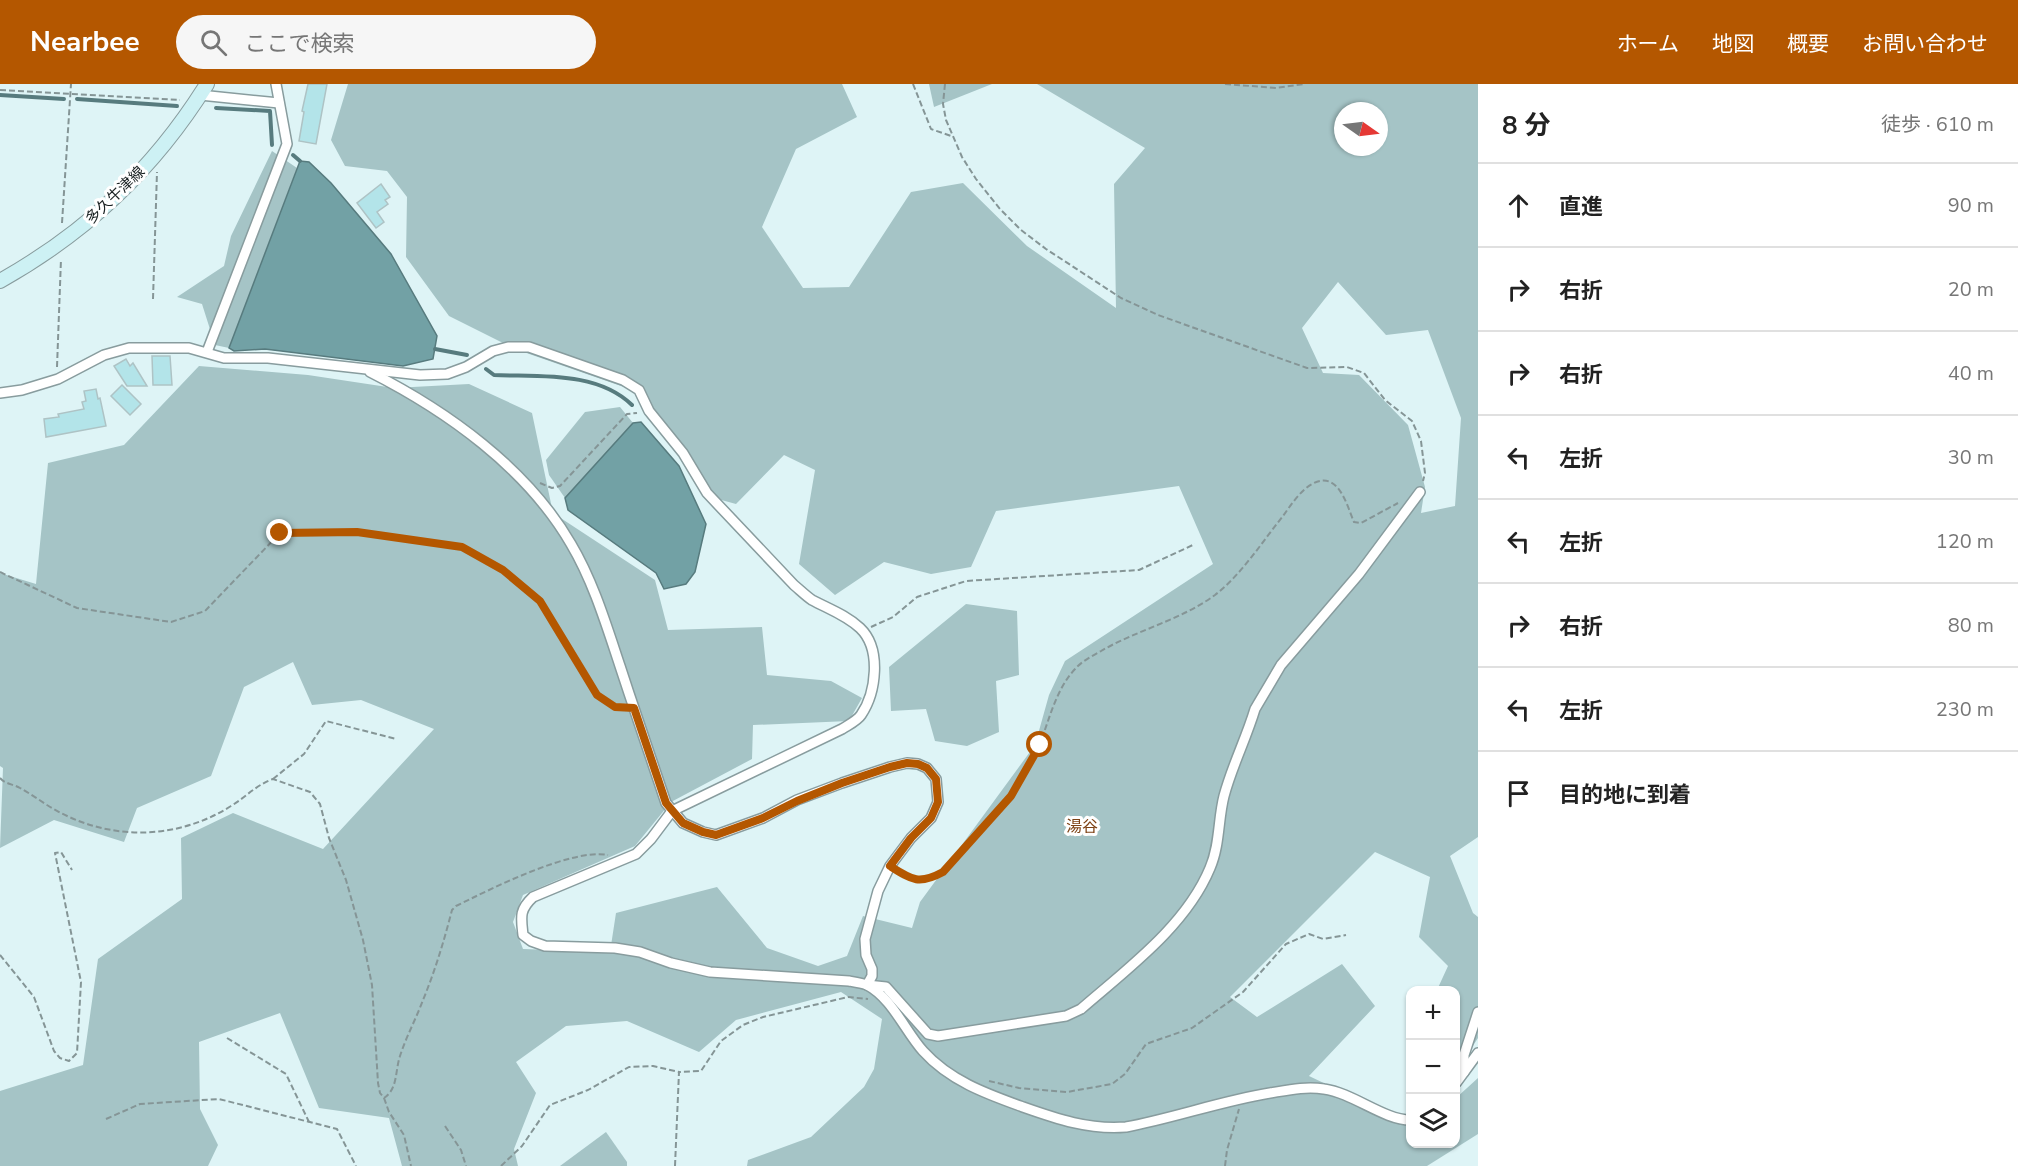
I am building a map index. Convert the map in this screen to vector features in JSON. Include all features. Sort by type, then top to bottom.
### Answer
[{"type":"main road","name":"多久牛津線","points":[[0,281],[59,244],[88,222],[158,154],[203,90]]},
{"type":"street","points":[[207,352],[286,144],[276,84]]},
{"type":"street","points":[[203,90],[279,103]]},
{"type":"street","points":[[0,393],[22,390],[58,379],[104,355],[129,348],[166,346],[189,348],[224,358],[268,358],[420,375],[447,374],[508,346],[529,347],[623,380],[639,390],[649,411],[683,453],[706,493],[794,585],[810,598],[847,617],[863,630],[872,649],[874,680],[870,699],[859,718],[842,729],[672,811],[651,839],[636,854],[533,897],[525,905],[521,917],[523,934],[531,941],[544,946],[615,948],[640,952],[671,963],[710,972],[849,981],[867,986],[886,987],[928,1034],[938,1036],[1066,1016],[1081,1009],[1161,939],[1184,910],[1211,866],[1223,798],[1255,709],[1262,696],[1281,665],[1359,574],[1420,492]]},
{"type":"street","points":[[362,368],[413,395],[496,455],[525,482],[553,516],[588,577],[666,803],[683,823],[716,835],[763,818],[842,783],[907,763],[927,768],[936,779],[938,802],[931,818],[911,838],[890,866],[878,891],[865,939],[866,955],[872,969],[872,976],[867,986]]},
{"type":"street","points":[[867,986],[885,999],[925,1053],[951,1075],[987,1094],[1060,1120],[1101,1127],[1126,1127],[1242,1098],[1304,1087],[1343,1093],[1391,1116],[1406,1119]]},
{"type":"street","points":[[1464,1072],[1464,1055],[1478,1012]]},
{"type":"street","points":[[1460,1077],[1478,1053]]},
{"type":"path","points":[[58,379],[62,261],[59,244],[62,227],[70,84]]},
{"type":"path","points":[[914,84],[931,129],[951,136]]},
{"type":"path","points":[[945,84],[943,104],[951,136],[976,179],[1014,223],[1046,249],[1121,298],[1158,315],[1307,368],[1347,367],[1364,373],[1385,400],[1412,421],[1421,441],[1425,473],[1420,492]]},
{"type":"path","points":[[1225,84],[1276,88],[1304,84]]},
{"type":"path","points":[[0,90],[183,100],[203,90]]},
{"type":"path","points":[[153,299],[158,154]]},
{"type":"path","points":[[534,479],[552,488],[560,486],[627,414],[649,411]]},
{"type":"path","points":[[890,866],[907,877],[919,881],[943,872],[1011,796],[1040,745],[1055,699],[1076,667],[1119,640],[1200,605],[1216,594],[1235,576],[1298,497],[1315,482],[1327,482],[1339,487],[1344,494],[1354,522],[1361,523],[1400,502]]},
{"type":"path","points":[[0,572],[77,608],[171,621],[205,611],[280,533],[357,532],[462,547],[503,570],[540,601],[597,695],[615,707],[634,708]]},
{"type":"path","points":[[863,630],[893,617],[916,597],[966,581],[1139,570],[1195,544]]},
{"type":"path","points":[[0,778],[3,782],[13,784],[53,808],[90,826],[138,833],[164,832],[185,827],[231,806],[252,790],[273,779],[304,754],[326,721],[396,739]]},
{"type":"path","points":[[273,779],[310,792],[320,804],[329,838],[346,880],[363,940],[372,985],[380,1092],[389,1112],[404,1135],[411,1166]]},
{"type":"path","points":[[0,785],[3,782]]},
{"type":"path","points":[[0,955],[34,997],[54,1051],[60,1058],[69,1060],[77,1053],[81,982],[55,853],[61,852],[72,870]]},
{"type":"path","points":[[384,1098],[391,1094],[394,1088],[402,1051],[442,949],[452,910],[456,906],[532,872],[583,855],[605,854],[622,860]]},
{"type":"path","points":[[989,1081],[1019,1088],[1067,1092],[1112,1084],[1125,1074],[1146,1044],[1192,1028],[1243,992],[1286,944],[1309,934],[1323,939],[1346,935]]},
{"type":"path","points":[[501,1166],[522,1146],[550,1105],[588,1090],[629,1067],[652,1066],[679,1072],[701,1071],[721,1041],[743,1025],[763,1017],[848,997],[877,1002],[885,999]]},
{"type":"path","points":[[227,1038],[285,1074],[309,1122]]},
{"type":"path","points":[[675,1166],[679,1072]]},
{"type":"path","points":[[1225,1166],[1227,1150],[1242,1098]]},
{"type":"path","points":[[106,1119],[140,1104],[219,1100],[336,1129],[356,1166]]},
{"type":"path","points":[[445,1126],[461,1150],[466,1166]]},
{"type":"shaded area","points":[[348,84],[842,84],[857,117],[796,149],[762,227],[803,288],[849,287],[911,192],[963,183],[1027,246],[1116,308],[1114,184],[1145,148],[1037,84],[1478,84],[1478,837],[1450,856],[1473,913],[1478,917],[1478,1038],[1460,1065],[1460,986],[1439,986],[1448,966],[1419,937],[1430,877],[1375,852],[1230,997],[1257,1017],[1342,964],[1375,1006],[1309,1076],[1406,1122],[1406,1148],[1456,1148],[1427,1166],[747,1166],[748,1160],[811,1137],[864,1087],[874,1069],[882,1019],[841,992],[736,1020],[699,1052],[627,1021],[566,1026],[516,1062],[536,1093],[514,1149],[518,1166],[402,1166],[389,1118],[319,1108],[280,1013],[199,1042],[200,1109],[218,1145],[208,1166],[0,1166],[0,1091],[83,1065],[98,959],[182,899],[181,838],[233,813],[323,849],[434,729],[361,700],[312,705],[293,662],[244,687],[211,776],[137,808],[124,842],[54,820],[0,848],[3,768],[0,766],[0,573],[36,584],[48,463],[124,445],[199,366],[308,375],[394,388],[469,384],[532,413],[553,513],[655,580],[668,630],[762,627],[767,675],[831,681],[862,698],[849,721],[753,725],[752,759],[671,802],[635,846],[523,895],[513,922],[523,949],[610,952],[616,913],[717,887],[767,948],[818,966],[847,956],[863,916],[912,928],[920,902],[1035,745],[1049,695],[1065,661],[1213,564],[1179,486],[996,511],[971,567],[931,574],[884,562],[835,595],[799,564],[815,470],[784,455],[736,504],[703,495],[644,394],[515,349],[449,316],[406,257],[407,197],[387,171],[345,166],[331,140]],"holes":[[[1338,282],[1386,335],[1428,330],[1461,418],[1455,506],[1421,513],[1425,487],[1408,425],[1359,375],[1323,373],[1302,328]]]},
{"type":"shaded area","points":[[929,84],[992,84],[934,107]]},
{"type":"shaded area","points":[[272,151],[297,168],[229,348],[215,345],[202,304],[177,297],[224,266],[231,236]]},
{"type":"shaded area","points":[[300,161],[309,162],[331,183],[391,254],[437,336],[433,359],[403,366],[265,349],[234,351],[229,348]]},
{"type":"shaded area","points":[[620,407],[633,423],[565,498],[549,475],[546,460],[585,412]]},
{"type":"shaded area","points":[[641,422],[679,466],[706,524],[695,572],[686,584],[664,589],[656,573],[568,510],[565,498],[633,423]]},
{"type":"shaded area","points":[[966,604],[1017,611],[1019,675],[996,681],[999,732],[967,746],[935,741],[926,709],[891,711],[889,667]]},
{"type":"shaded area","points":[[1478,1078],[1478,1134],[1460,1145],[1460,1094]]},
{"type":"shaded area","points":[[606,1132],[627,1162],[627,1166],[560,1166]]},
{"type":"building","points":[[308,84],[327,84],[316,144],[299,141]]},
{"type":"building","points":[[381,184],[390,197],[385,200],[388,204],[377,212],[384,222],[376,228],[357,203]]},
{"type":"building","points":[[152,356],[170,356],[172,385],[153,385]]},
{"type":"building","points":[[126,359],[130,366],[133,363],[147,386],[127,386],[114,366]]},
{"type":"building","points":[[122,385],[141,404],[130,415],[111,396]]},
{"type":"building","points":[[96,389],[106,426],[46,437],[44,419],[84,409],[82,402],[86,401],[84,391]]},
{"type":"waterway","points":[[0,95],[64,99]]},
{"type":"waterway","points":[[77,99],[177,106]]},
{"type":"waterway","points":[[216,108],[270,111],[272,145]]},
{"type":"waterway","points":[[293,155],[300,161]]},
{"type":"waterway","points":[[435,349],[467,355]]},
{"type":"waterway","points":[[486,369],[494,375],[549,376],[585,381],[618,394],[632,405]]},
{"type":"district","name":"湯谷","points":[[1082,826]]},
{"type":"route","points":[[280,533],[357,532],[462,547],[503,570],[540,601],[597,695],[615,707],[634,708],[666,803],[683,823],[703,832],[716,835],[763,818],[842,783],[890,767],[907,763],[918,764],[927,768],[936,779],[938,802],[931,818],[911,838],[890,866],[907,877],[919,881],[932,878],[943,872],[1011,796],[1040,745]]}]
